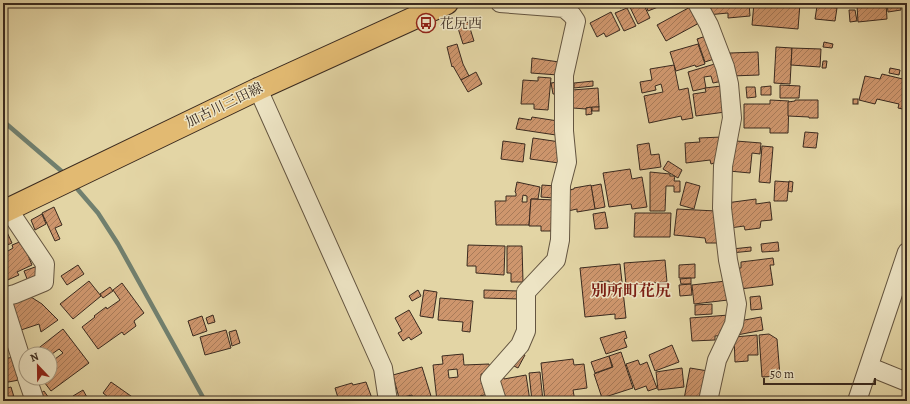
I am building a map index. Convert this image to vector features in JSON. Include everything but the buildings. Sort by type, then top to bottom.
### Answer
[{"type":"main road","name":"加古川三田線","points":[[6,210],[258,88],[447,3]]},
{"type":"street","points":[[497,401],[490,380],[520,345],[526,330],[526,292],[556,260],[560,240],[561,185],[567,162],[564,131],[564,75],[576,21],[564,8],[500,3]]},
{"type":"street","points":[[697,3],[709,25],[725,67],[729,84],[732,118],[723,166],[722,208],[728,260],[737,304],[734,324],[717,360],[708,401]]},
{"type":"street","points":[[258,88],[382,368],[388,401]]},
{"type":"street","points":[[3,297],[15,294],[44,282],[45,270],[45,264],[6,210]]},
{"type":"street","points":[[858,401],[907,252]]},
{"type":"street","points":[[3,302],[18,349]]},
{"type":"street","points":[[870,367],[907,382]]},
{"type":"street","points":[[30,386],[35,401]]},
{"type":"waterway","points":[[3,121],[66,175]]},
{"type":"waterway","points":[[73,184],[98,213],[118,244],[205,401]]},
{"type":"place","name":"花尻西","points":[[426,23]]},
{"type":"district","name":"別所町花尻","points":[[631,291]]}]
